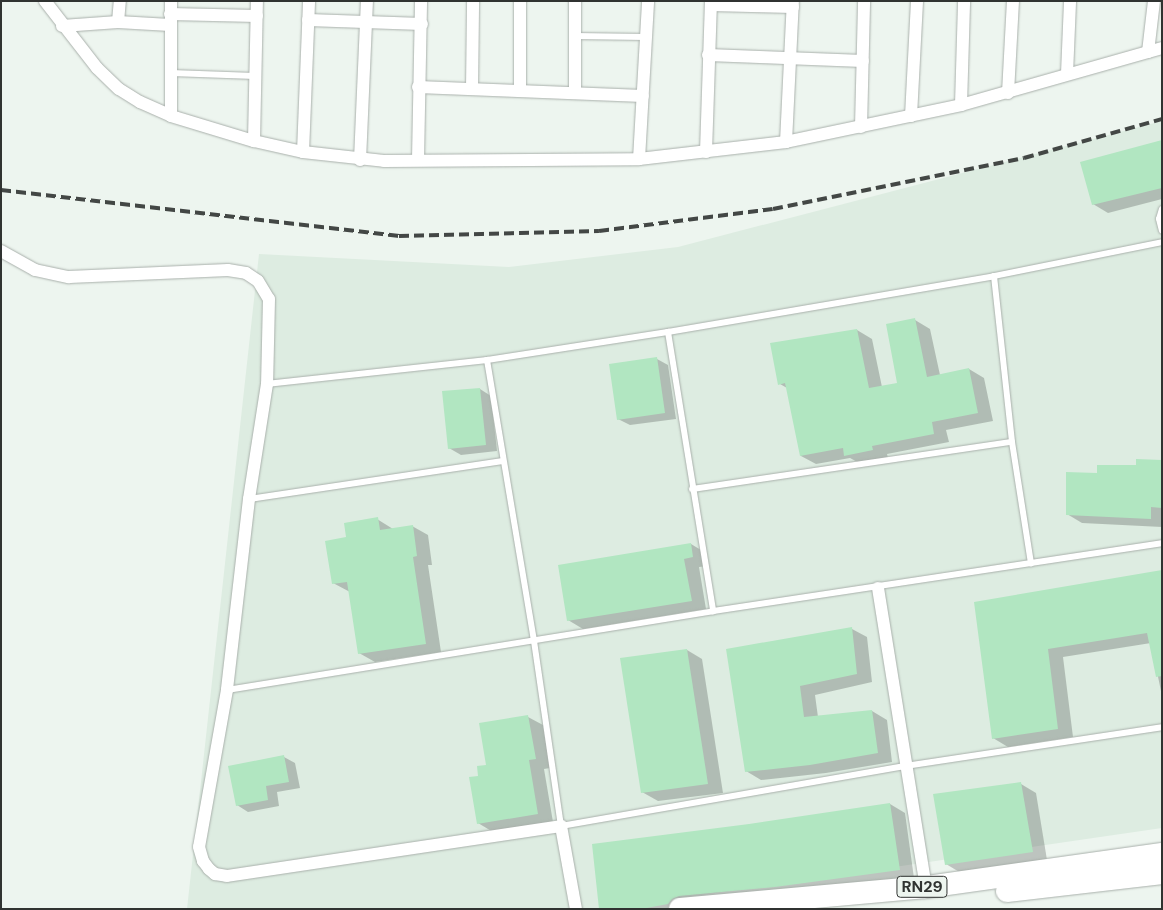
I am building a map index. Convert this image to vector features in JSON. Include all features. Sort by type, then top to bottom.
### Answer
[{"type":"highway","name":"RN29","points":[[857,909],[1066,876],[1162,854]]},
{"type":"highway","name":"RN29","points":[[680,909],[1066,876],[1162,873]]},
{"type":"street","points":[[45,1],[62,26],[97,68],[119,89],[140,102],[171,116],[254,141],[303,152],[360,160],[639,159],[786,142],[961,105],[1162,48]]},
{"type":"street","points":[[118,22],[120,1]]},
{"type":"street","points":[[254,141],[257,1]]},
{"type":"street","points":[[303,152],[309,1]]},
{"type":"street","points":[[360,160],[367,1]]},
{"type":"street","points":[[418,160],[421,1]]},
{"type":"street","points":[[472,89],[473,1]]},
{"type":"street","points":[[520,1],[520,91]]},
{"type":"street","points":[[574,1],[575,93]]},
{"type":"street","points":[[639,159],[648,1]]},
{"type":"street","points":[[861,127],[864,1]]},
{"type":"street","points":[[911,116],[917,1]]},
{"type":"street","points":[[961,105],[964,1]]},
{"type":"street","points":[[1008,93],[1013,1]]},
{"type":"street","points":[[1068,74],[1070,1]]},
{"type":"street","points":[[1148,52],[1154,1]]},
{"type":"street","points":[[706,152],[711,3],[793,4],[786,142]]},
{"type":"street","points":[[62,26],[118,22],[171,13],[256,16]]},
{"type":"street","points":[[171,13],[171,116]]},
{"type":"street","points":[[308,20],[422,24]]},
{"type":"street","points":[[708,55],[862,61]]},
{"type":"street","points":[[418,87],[643,96]]},
{"type":"street","points":[[1,251],[35,270],[69,277],[228,270],[246,273],[258,281],[269,298],[267,384],[249,499],[227,690],[199,847],[208,870],[215,874],[227,876],[561,826],[576,909]]},
{"type":"street","points":[[878,588],[905,766],[926,887]]},
{"type":"street","points":[[566,909],[571,885]]},
{"type":"lane","points":[[575,36],[646,37]]},
{"type":"lane","points":[[171,73],[255,76]]},
{"type":"lane","points":[[1162,209],[1159,218],[1162,231]]},
{"type":"lane","points":[[267,384],[487,360],[668,332],[994,276],[1162,242]]},
{"type":"lane","points":[[994,276],[1012,442],[1031,564]]},
{"type":"lane","points":[[668,332],[713,611]]},
{"type":"lane","points":[[487,360],[534,641],[561,826],[905,766],[1162,727]]},
{"type":"lane","points":[[692,489],[1012,442]]},
{"type":"lane","points":[[249,499],[503,460]]},
{"type":"lane","points":[[227,690],[713,611],[878,588],[1162,544]]},
{"type":"shaded area","points":[[1162,121],[1162,828],[605,909],[187,909],[259,254],[509,267],[678,247]]},
{"type":"building","points":[[1162,140],[1162,188],[1092,205],[1080,162]]},
{"type":"building","points":[[915,318],[927,377],[969,368],[978,413],[932,422],[934,434],[872,446],[873,450],[844,456],[843,448],[800,456],[785,383],[778,385],[770,343],[857,329],[869,388],[897,383],[886,324]]},
{"type":"building","points":[[657,357],[665,413],[617,420],[609,364]]},
{"type":"building","points":[[480,388],[486,445],[448,449],[442,391]]},
{"type":"building","points":[[1136,459],[1162,460],[1162,508],[1151,507],[1151,519],[1066,515],[1066,472],[1097,473],[1097,465],[1136,465]]},
{"type":"building","points":[[378,517],[380,530],[413,525],[417,556],[413,557],[426,644],[358,654],[347,582],[332,584],[325,541],[346,537],[344,523]]},
{"type":"building","points":[[691,543],[693,557],[684,559],[692,601],[567,621],[558,565]]},
{"type":"building","points":[[1162,570],[1162,676],[1156,677],[1147,633],[1048,649],[1058,729],[992,739],[974,602]]},
{"type":"building","points":[[852,627],[857,674],[800,686],[804,717],[872,710],[878,753],[810,765],[745,772],[726,649]]},
{"type":"building","points":[[687,649],[708,784],[641,793],[620,658]]},
{"type":"building","points":[[528,715],[536,759],[529,760],[538,814],[477,824],[469,777],[478,776],[477,766],[486,765],[479,723]]},
{"type":"building","points":[[284,755],[289,782],[266,786],[268,800],[236,806],[228,766]]},
{"type":"building","points":[[1021,782],[1033,852],[945,865],[933,794]]},
{"type":"building","points":[[890,803],[900,870],[775,887],[679,896],[672,899],[668,904],[641,909],[599,909],[592,844],[749,824]]},
{"type":"railway","points":[[1,190],[399,236],[599,231],[773,209],[1024,158],[1162,119]]}]
